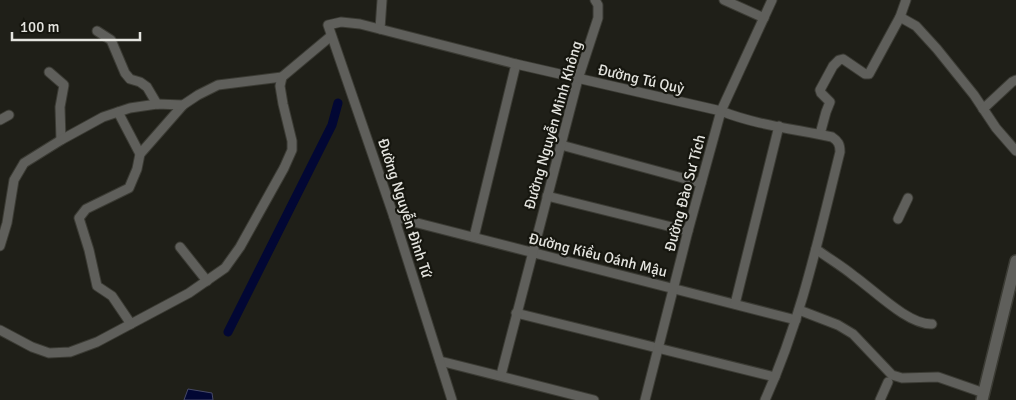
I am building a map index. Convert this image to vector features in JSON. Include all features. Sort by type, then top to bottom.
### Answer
[{"type":"street","points":[[380,29],[382,0]]},
{"type":"street","name":"Đường Nguyễn Minh Không","points":[[501,375],[578,78],[598,18],[598,5],[595,0]]},
{"type":"street","points":[[724,0],[764,18]]},
{"type":"street","name":"Đường Đào Sư Tích","points":[[645,400],[660,349],[688,231],[721,111],[772,0]]},
{"type":"street","points":[[820,134],[830,102],[820,90],[833,66],[841,59],[867,75],[872,71],[900,17],[906,0]]},
{"type":"street","points":[[900,17],[916,26],[937,49],[996,128],[1016,151]]},
{"type":"street","name":"Đường Tú Quỳ","points":[[328,25],[341,22],[380,29],[516,64],[721,111],[734,116],[820,134],[837,140],[840,152],[816,250],[796,320],[775,377],[764,400]]},
{"type":"street","name":"Đường Nguyễn Đình Tứ","points":[[328,25],[394,216],[452,400]]},
{"type":"street","points":[[97,31],[111,40],[125,73],[130,79],[140,82],[147,88],[157,104]]},
{"type":"street","points":[[131,324],[112,296],[97,286],[79,218],[86,209],[129,188],[137,169],[140,154],[183,105],[218,85],[282,77],[331,36]]},
{"type":"street","points":[[474,237],[516,64]]},
{"type":"street","points":[[49,72],[64,85],[60,107],[61,140]]},
{"type":"street","points":[[0,330],[32,347],[49,352],[70,352],[97,342],[189,293],[225,268],[240,248],[292,150],[292,141],[280,86],[282,77]]},
{"type":"street","points":[[983,109],[1016,80]]},
{"type":"street","points":[[0,246],[7,223],[14,180],[24,164],[61,140],[103,117],[157,104],[183,105]]},
{"type":"street","points":[[118,112],[140,154]]},
{"type":"street","points":[[0,120],[9,114]]},
{"type":"street","points":[[735,304],[779,126]]},
{"type":"street","points":[[561,145],[701,183]]},
{"type":"street","points":[[547,196],[688,231]]},
{"type":"street","points":[[898,219],[908,198]]},
{"type":"street","name":"Đường Kiều Oánh Mậu","points":[[394,216],[796,320]]},
{"type":"street","points":[[180,247],[207,281]]},
{"type":"street","points":[[816,250],[854,275],[906,316],[932,324]]},
{"type":"street","points":[[799,310],[838,325],[853,334],[892,375],[902,378],[938,377],[983,396],[1016,261]]},
{"type":"street","points":[[516,314],[775,377]]},
{"type":"street","points":[[440,361],[594,400]]},
{"type":"street","points":[[880,400],[888,382]]},
{"type":"shaded area","points":[[188,389],[212,393],[213,400],[184,400]]},
{"type":"waterway","points":[[228,332],[332,125],[338,103]]}]
